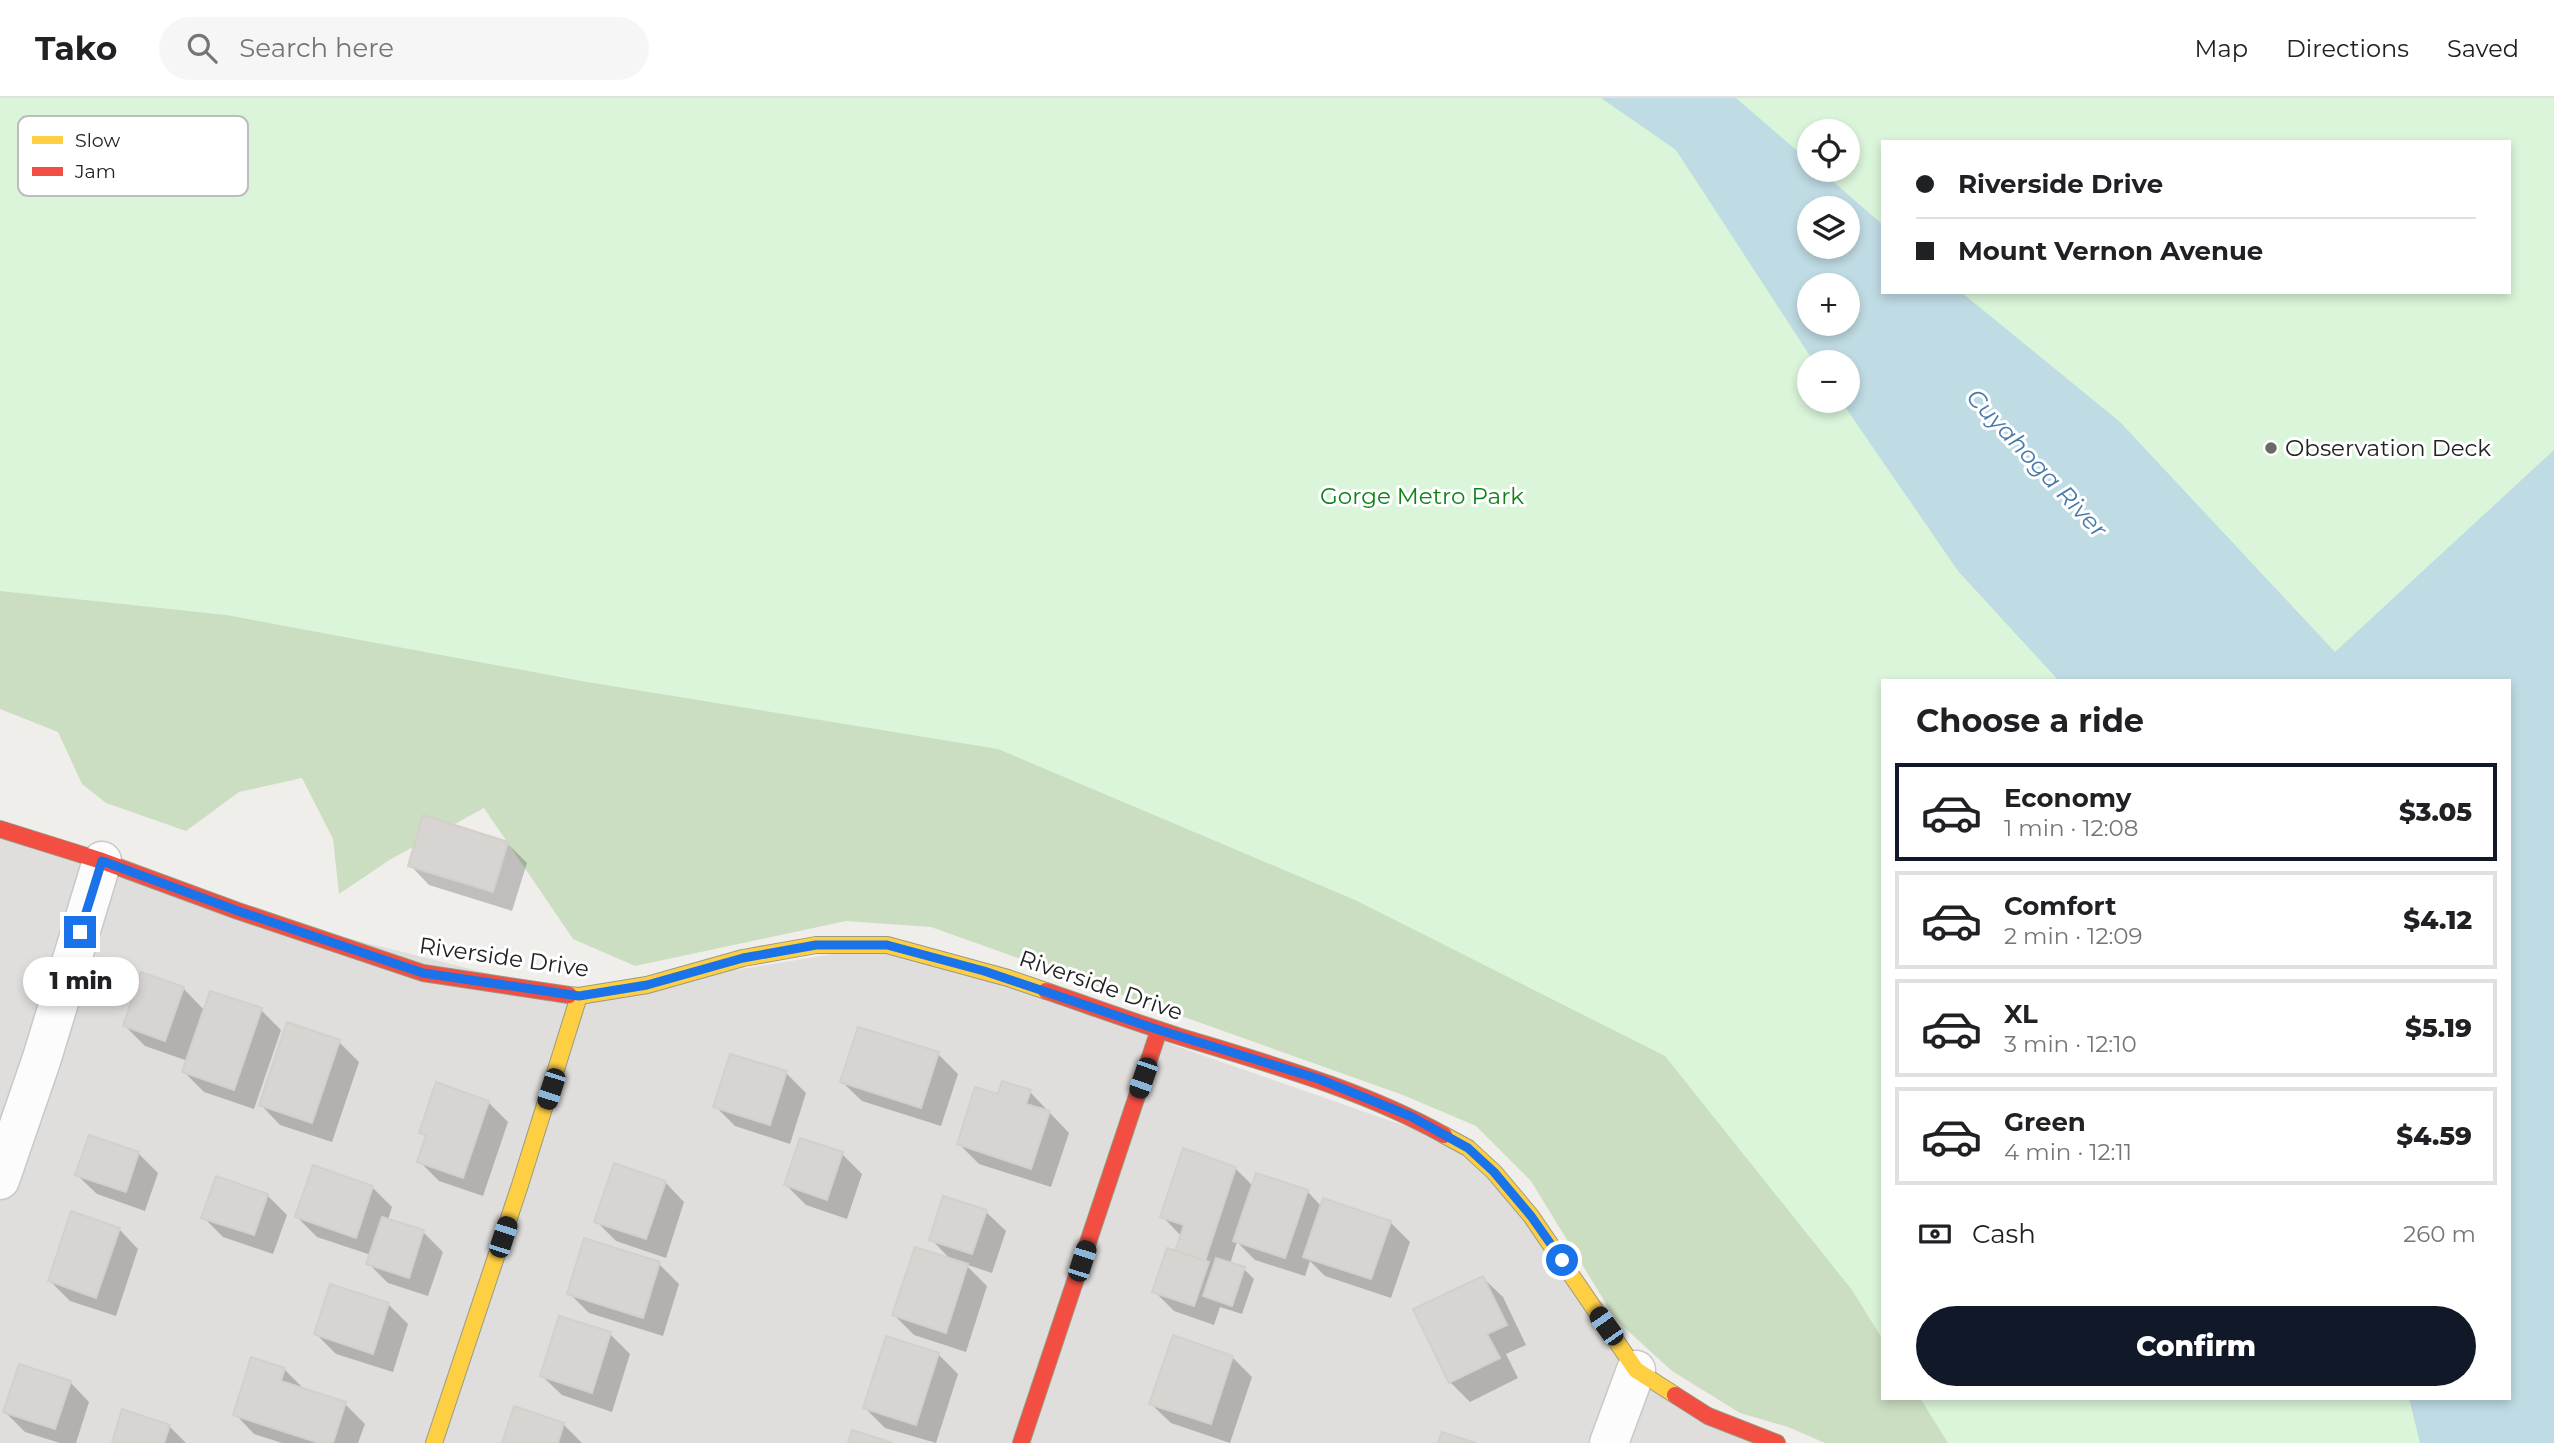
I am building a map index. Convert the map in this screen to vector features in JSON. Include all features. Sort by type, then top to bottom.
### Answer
[{"type":"street","name":"Riverside Drive","points":[[0,829],[102,861],[238,911],[423,973],[579,996],[647,985],[743,958],[816,945],[887,945],[1008,978],[1159,1030],[1319,1079],[1410,1116],[1468,1148],[1494,1172],[1531,1216],[1636,1370],[1708,1416],[1777,1443]]},
{"type":"street","points":[[0,1180],[42,1058],[102,861]]},
{"type":"street","points":[[434,1443],[520,1185],[579,996]]},
{"type":"street","points":[[1021,1443],[1159,1030]]},
{"type":"street","points":[[1609,1443],[1636,1370]]},
{"type":"shaded area","points":[[0,829],[238,911],[579,996],[887,945],[1468,1148],[1636,1370],[1777,1443],[0,1443]]},
{"type":"green space","name":"Gorge Metro Park","points":[[0,98],[2554,98],[2554,1443],[1948,1443],[1921,1400],[2511,1400],[2511,679],[1881,679],[1881,1337],[1852,1290],[1665,1056],[1355,900],[998,749],[587,682],[226,615],[0,591]]},
{"type":"green space","points":[[0,508],[404,547],[1881,970],[1881,1400],[2218,1400],[2235,1443],[1825,1443],[1788,1427],[1740,1413],[1672,1371],[1616,1320],[1531,1181],[1476,1126],[1403,1095],[931,927],[846,921],[635,966],[573,939],[484,808],[391,859],[339,894],[333,839],[302,778],[239,792],[186,831],[106,803],[82,784],[58,732],[0,709]]},
{"type":"water","name":"Cuyahoga River","points":[[1601,98],[1736,98],[1797,151],[1797,182],[1834,182],[1850,196],[1797,196],[1797,259],[1860,259],[1860,205],[1881,223],[1881,294],[1963,294],[2120,422],[2335,652],[2554,450],[2554,1443],[2420,1443],[2409,1400],[2511,1400],[2511,679],[2057,679],[1958,571],[1849,413],[1860,413],[1860,350],[1806,350],[1797,336],[1860,336],[1860,273],[1797,273],[1797,336],[1676,150]]},
{"type":"building","points":[[423,815],[508,842],[493,892],[408,866]]},
{"type":"building","points":[[141,972],[184,987],[165,1041],[123,1026]]},
{"type":"building","points":[[210,991],[262,1008],[234,1090],[182,1072]]},
{"type":"building","points":[[287,1022],[340,1040],[312,1123],[259,1105]]},
{"type":"building","points":[[858,1027],[939,1052],[921,1108],[840,1082]]},
{"type":"building","points":[[730,1054],[787,1071],[770,1125],[713,1107]]},
{"type":"building","points":[[1002,1081],[1031,1090],[1026,1104],[1050,1111],[1031,1169],[957,1144],[975,1087],[998,1094]]},
{"type":"building","points":[[436,1082],[489,1101],[463,1178],[417,1162],[426,1135],[419,1133]]},
{"type":"building","points":[[89,1135],[139,1152],[126,1192],[75,1175]]},
{"type":"building","points":[[800,1138],[843,1152],[827,1200],[784,1185]]},
{"type":"building","points":[[1183,1148],[1236,1167],[1205,1261],[1175,1251],[1184,1225],[1160,1217]]},
{"type":"building","points":[[614,1163],[666,1181],[646,1239],[594,1222]]},
{"type":"building","points":[[313,1165],[373,1186],[356,1238],[295,1217]]},
{"type":"building","points":[[1256,1173],[1308,1190],[1285,1258],[1233,1241]]},
{"type":"building","points":[[216,1176],[268,1194],[254,1235],[201,1218]]},
{"type":"building","points":[[943,1196],[987,1210],[972,1254],[929,1240]]},
{"type":"building","points":[[1323,1198],[1391,1221],[1371,1279],[1303,1257]]},
{"type":"building","points":[[71,1211],[120,1228],[96,1298],[48,1281]]},
{"type":"building","points":[[382,1217],[424,1230],[409,1278],[366,1264]]},
{"type":"building","points":[[584,1238],[660,1262],[643,1318],[567,1294]]},
{"type":"building","points":[[915,1247],[968,1264],[946,1333],[892,1315]]},
{"type":"building","points":[[1167,1248],[1209,1262],[1194,1306],[1152,1292]]},
{"type":"building","points":[[1216,1258],[1245,1267],[1232,1306],[1203,1296]]},
{"type":"building","points":[[1483,1276],[1507,1325],[1487,1334],[1500,1358],[1449,1383],[1413,1309]]},
{"type":"building","points":[[330,1284],[389,1303],[373,1354],[314,1334]]},
{"type":"building","points":[[559,1316],[611,1332],[592,1393],[540,1376]]},
{"type":"building","points":[[1173,1335],[1233,1356],[1211,1424],[1149,1404]]},
{"type":"building","points":[[886,1336],[939,1353],[916,1425],[863,1408]]},
{"type":"building","points":[[251,1357],[285,1368],[281,1381],[346,1402],[333,1443],[319,1443],[233,1415]]},
{"type":"building","points":[[19,1364],[71,1381],[55,1429],[3,1412]]},
{"type":"building","points":[[514,1406],[564,1423],[558,1443],[502,1443]]},
{"type":"building","points":[[122,1409],[170,1425],[164,1443],[112,1443]]},
{"type":"building","points":[[852,1430],[893,1443],[848,1443]]},
{"type":"building","points":[[1442,1432],[1476,1443],[1438,1443]]},
{"type":"traffic: slow","points":[[569,995],[579,996],[647,985],[743,958],[816,945],[887,945],[1046,991]]},
{"type":"traffic: slow","points":[[434,1443],[520,1185],[579,996]]},
{"type":"traffic: slow","points":[[1444,1135],[1468,1148],[1494,1172],[1531,1216],[1636,1370],[1675,1395]]},
{"type":"traffic: jam","points":[[0,829],[102,861],[238,911],[423,973],[569,995]]},
{"type":"traffic: jam","points":[[1046,991],[1314,1079],[1380,1104],[1444,1135]]},
{"type":"traffic: jam","points":[[1021,1443],[1159,1030]]},
{"type":"traffic: jam","points":[[1675,1395],[1708,1416],[1777,1443]]},
{"type":"place","name":"Observation Deck","points":[[2271,448]]},
{"type":"route","points":[[80,932],[102,861],[238,911],[423,973],[579,996],[647,985],[743,958],[816,945],[887,945],[1008,978],[1159,1030],[1319,1079],[1410,1116],[1468,1148],[1494,1172],[1531,1216],[1562,1260]]}]
